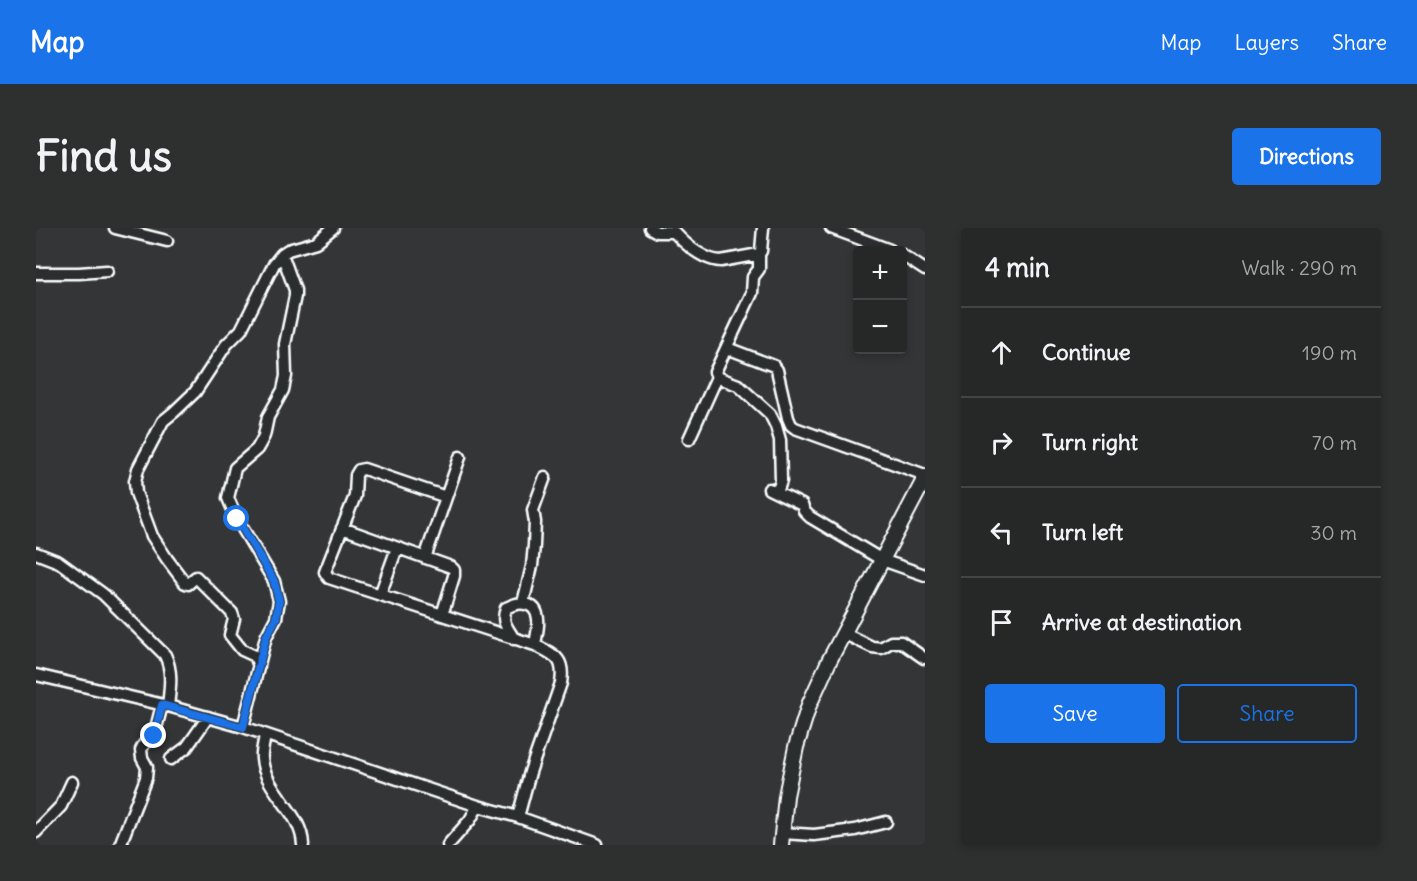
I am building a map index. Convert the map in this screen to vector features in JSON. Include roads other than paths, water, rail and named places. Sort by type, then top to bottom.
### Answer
[{"type":"main road","points":[[782,839],[786,796],[796,747],[809,705],[843,633],[925,476]]},
{"type":"street","points":[[115,228],[167,241]]},
{"type":"street","points":[[259,666],[255,656],[242,650],[230,635],[234,619],[232,613],[196,577],[188,584],[185,582],[167,559],[153,536],[140,505],[135,481],[138,470],[163,421],[195,392],[226,345],[241,330],[274,264],[288,250],[316,242],[333,228]]},
{"type":"street","points":[[650,228],[657,232],[674,232],[692,249],[716,261],[759,254]]},
{"type":"street","points":[[689,439],[717,377],[715,372],[752,293],[753,277],[759,269],[763,228]]},
{"type":"street","points":[[831,228],[879,246]]},
{"type":"street","points":[[243,727],[266,637],[276,618],[279,601],[274,581],[237,519],[228,498],[235,468],[257,449],[264,436],[268,417],[285,384],[285,344],[295,290],[282,254]]},
{"type":"street","points":[[907,258],[925,270]]},
{"type":"street","points":[[36,273],[107,271]]},
{"type":"street","points":[[727,348],[774,366],[777,370],[789,422],[795,428],[925,476]]},
{"type":"street","points":[[717,377],[738,385],[770,414],[776,426],[780,440],[781,481],[773,491],[802,505],[810,517],[882,560],[924,574]]},
{"type":"street","points":[[776,426],[789,422]]},
{"type":"street","points":[[425,558],[460,457]]},
{"type":"street","points":[[446,497],[364,469],[359,470],[356,475],[355,496],[325,572],[329,578],[535,645],[556,657],[562,664],[561,683],[530,772],[518,817]]},
{"type":"street","points":[[523,603],[533,556],[535,522],[533,510],[545,477]]},
{"type":"street","points":[[342,528],[454,570],[442,615]]},
{"type":"street","points":[[380,595],[397,548]]},
{"type":"street","points":[[36,554],[59,562],[103,594],[165,655],[170,664],[171,674],[165,705],[154,736],[144,744],[141,750],[147,767],[146,778],[120,845]]},
{"type":"street","points":[[514,639],[503,617],[506,608],[523,603],[532,607],[536,612],[538,620],[535,645]]},
{"type":"street","points":[[843,633],[872,647],[881,648],[891,642],[901,642],[924,658]]},
{"type":"street","points":[[36,675],[165,705],[243,727],[597,845]]},
{"type":"street","points":[[171,759],[187,747],[208,717]]},
{"type":"street","points":[[265,735],[261,759],[267,779],[300,828],[303,845]]},
{"type":"street","points":[[36,832],[61,806],[72,782]]},
{"type":"street","points":[[448,845],[470,820],[478,806]]},
{"type":"street","points":[[782,839],[855,830],[886,822]]}]
